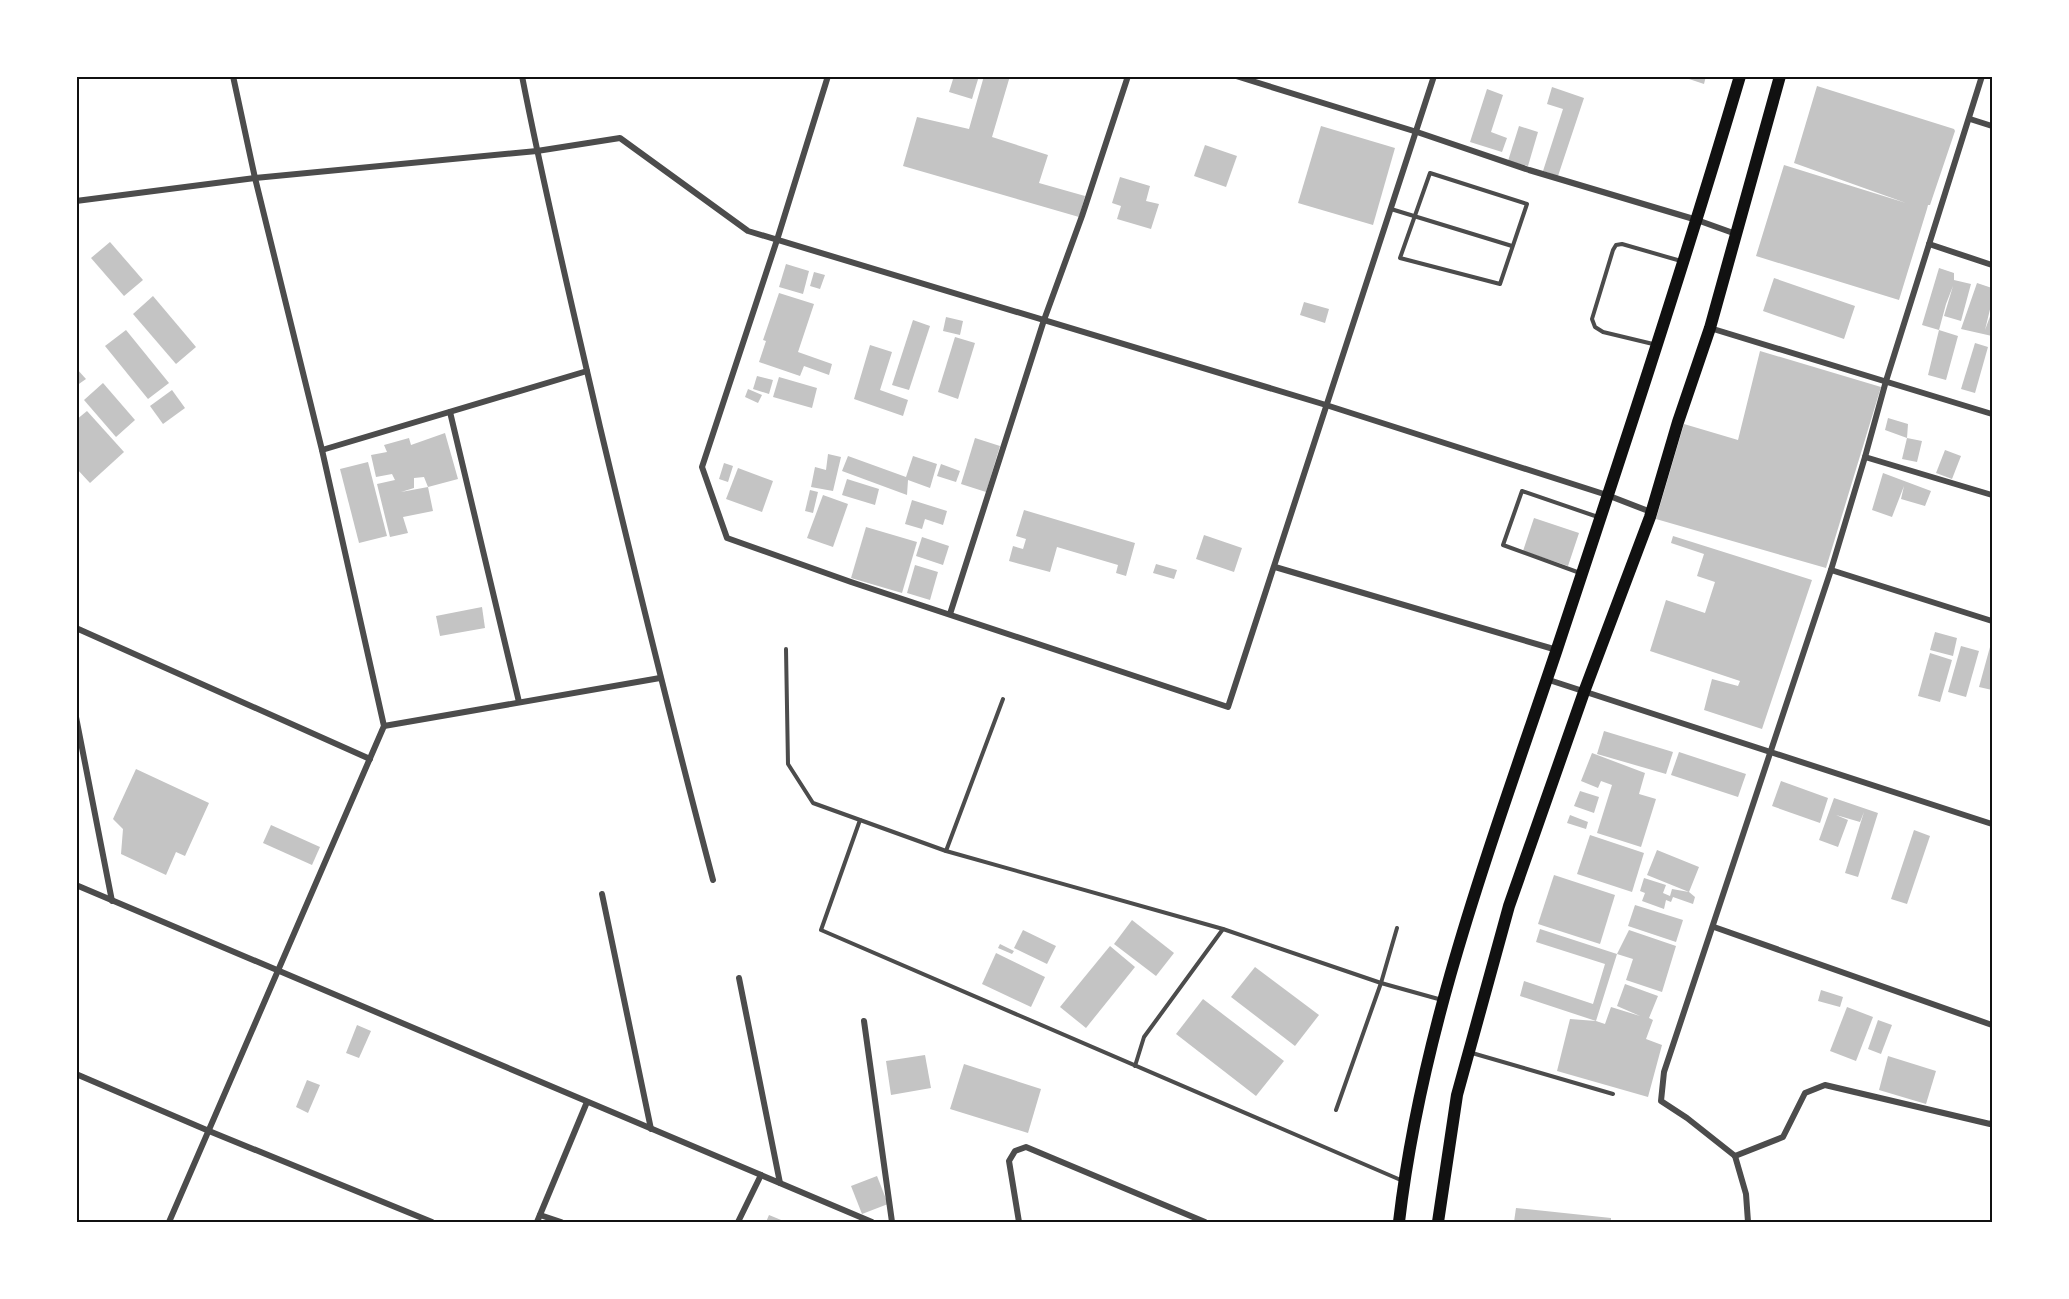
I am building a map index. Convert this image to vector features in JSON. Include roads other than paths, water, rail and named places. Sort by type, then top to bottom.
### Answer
[{"type":"main road","points":[[1400,1222],[1404,1181],[1421,1089],[1443,1000],[1473,897],[1557,650],[1684,262],[1740,76]]},
{"type":"main road","points":[[1438,1222],[1457,1095],[1509,906],[1584,692],[1652,512],[1678,422],[1710,328],[1780,76]]},
{"type":"street","points":[[169,1222],[384,726],[322,450],[255,178],[233,76]]},
{"type":"street","points":[[522,76],[587,372],[660,678],[713,880]]},
{"type":"street","points":[[828,76],[702,467],[726,538],[851,582],[1228,707],[1434,76]]},
{"type":"street","points":[[950,614],[1044,320],[1082,216],[1128,76]]},
{"type":"street","points":[[1236,76],[1736,234]]},
{"type":"street","points":[[1748,1222],[1746,1194],[1735,1156],[1687,1118],[1660,1101],[1664,1072],[1831,570],[1886,381],[1982,76]]},
{"type":"street","points":[[1970,119],[1992,126]]},
{"type":"street","points":[[76,201],[255,178],[537,151],[620,138],[748,231],[1326,405],[1607,495],[1652,512]]},
{"type":"street","points":[[1929,244],[1992,265]]},
{"type":"street","points":[[1710,328],[1992,414]]},
{"type":"street","points":[[322,450],[587,372]]},
{"type":"street","points":[[450,412],[519,702]]},
{"type":"street","points":[[1865,456],[1992,495]]},
{"type":"street","points":[[1275,567],[1557,650]]},
{"type":"street","points":[[1831,570],[1992,621]]},
{"type":"street","points":[[76,628],[370,759]]},
{"type":"street","points":[[384,726],[660,678]]},
{"type":"street","points":[[1546,679],[1992,824]]},
{"type":"street","points":[[76,717],[112,901]]},
{"type":"street","points":[[76,885],[872,1222]]},
{"type":"street","points":[[602,894],[651,1129]]},
{"type":"street","points":[[1714,927],[1992,1025]]},
{"type":"street","points":[[739,978],[780,1184]]},
{"type":"street","points":[[864,1021],[892,1222]]},
{"type":"street","points":[[76,1074],[432,1222]]},
{"type":"street","points":[[1735,1156],[1783,1137],[1804,1093],[1825,1085],[1992,1123]]},
{"type":"street","points":[[537,1222],[586,1101]]},
{"type":"street","points":[[1020,1222],[1009,1161],[1015,1151],[1026,1148],[1205,1222]]},
{"type":"street","points":[[738,1222],[761,1175]]},
{"type":"street","points":[[540,1215],[561,1222]]},
{"type":"lane","points":[[1430,173],[1527,204],[1500,284],[1400,258],[1414,216],[1430,173]]},
{"type":"lane","points":[[1391,208],[1512,246]]},
{"type":"lane","points":[[1657,345],[1603,332],[1595,327],[1592,319],[1613,250],[1616,245],[1622,244],[1684,262]]},
{"type":"lane","points":[[1581,573],[1503,545],[1522,491],[1600,517]]},
{"type":"lane","points":[[786,649],[788,764],[813,803],[946,851],[1223,929],[1381,983],[1443,1000]]},
{"type":"lane","points":[[946,851],[1003,699]]},
{"type":"lane","points":[[860,820],[821,930],[1404,1181]]},
{"type":"lane","points":[[1336,1110],[1381,983],[1397,927]]},
{"type":"lane","points":[[1135,1066],[1144,1037],[1223,929]]},
{"type":"lane","points":[[1468,1052],[1613,1094]]}]
